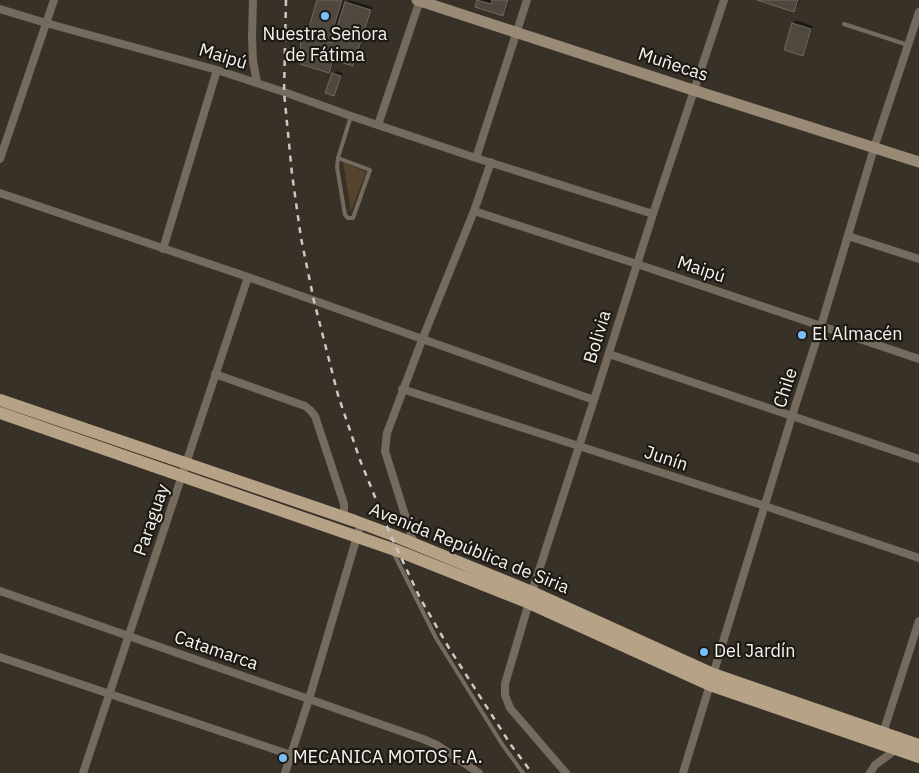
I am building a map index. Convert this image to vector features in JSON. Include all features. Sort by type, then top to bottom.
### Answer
[{"type":"main road","name":"Avenida República de Siria","points":[[0,405],[184,471],[357,537],[530,598]]},
{"type":"main road","name":"Avenida República de Siria","points":[[184,471],[361,523],[414,544],[712,679],[891,740],[919,745]]},
{"type":"main road","name":"Avenida República de Siria","points":[[712,679],[891,740],[919,757]]},
{"type":"street","points":[[0,159],[54,0]]},
{"type":"street","points":[[254,0],[252,36],[253,61],[257,83]]},
{"type":"street","points":[[378,125],[419,0]]},
{"type":"street","name":"Muñecas","points":[[419,0],[919,162]]},
{"type":"street","points":[[476,158],[527,0]]},
{"type":"street","name":"Bolivia","points":[[566,773],[510,708],[505,695],[505,684],[530,598],[693,90],[724,0]]},
{"type":"street","name":"Maipú","points":[[0,9],[217,70],[476,158],[653,214]]},
{"type":"street","name":"Chile","points":[[682,773],[821,326],[874,148],[919,12]]},
{"type":"street","points":[[163,249],[217,70]]},
{"type":"street","points":[[415,558],[414,544],[385,451],[386,433],[474,212],[491,162]]},
{"type":"street","points":[[0,193],[248,277],[594,400]]},
{"type":"street","name":"Maipú","points":[[474,212],[637,264],[919,359]]},
{"type":"street","points":[[848,236],[919,259]]},
{"type":"street","name":"Paraguay","points":[[83,773],[248,277]]},
{"type":"street","points":[[609,354],[919,459]]},
{"type":"street","points":[[216,374],[305,406],[315,416],[344,504],[344,517]]},
{"type":"street","name":"Junín","points":[[402,389],[765,506],[919,558]]},
{"type":"street","points":[[285,773],[309,700],[361,523]]},
{"type":"street","name":"Catamarca","points":[[0,591],[423,739],[437,745],[479,773]]},
{"type":"street","points":[[870,773],[891,740],[919,621]]},
{"type":"street","points":[[0,657],[291,755]]},
{"type":"lane","points":[[844,24],[908,45]]},
{"type":"lane","points":[[338,158],[370,170],[353,218],[348,218],[345,214],[338,167],[338,158],[351,116]]},
{"type":"lane","points":[[392,549],[436,638],[502,744],[523,773]]},
{"type":"shaded area","points":[[343,162],[366,172],[351,211]]},
{"type":"building","name":"Nuestra Señora de Fátima","points":[[317,0],[342,0],[330,39],[308,31]]},
{"type":"building","points":[[477,0],[491,4],[492,0],[508,0],[503,16],[475,7]]},
{"type":"building","points":[[757,0],[798,0],[794,12]]},
{"type":"building","points":[[345,2],[371,10],[353,66],[333,60],[329,73],[300,64],[303,55],[301,54],[300,33],[332,43]]},
{"type":"building","points":[[792,23],[811,29],[803,56],[784,50]]},
{"type":"building","points":[[332,73],[341,76],[334,96],[325,93]]},
{"type":"railway","points":[[286,0],[284,92],[292,174],[301,238],[314,301],[338,395],[360,460],[390,534],[420,598],[449,648],[511,745],[532,773]]},
{"type":"place","name":"Nuestra Señora de Fátima","points":[[325,16]]},
{"type":"place","name":"El Almacén","points":[[802,335]]},
{"type":"place","name":"Del Jardín","points":[[704,652]]},
{"type":"place","name":"MECANICA MOTOS F.A.","points":[[283,758]]}]
